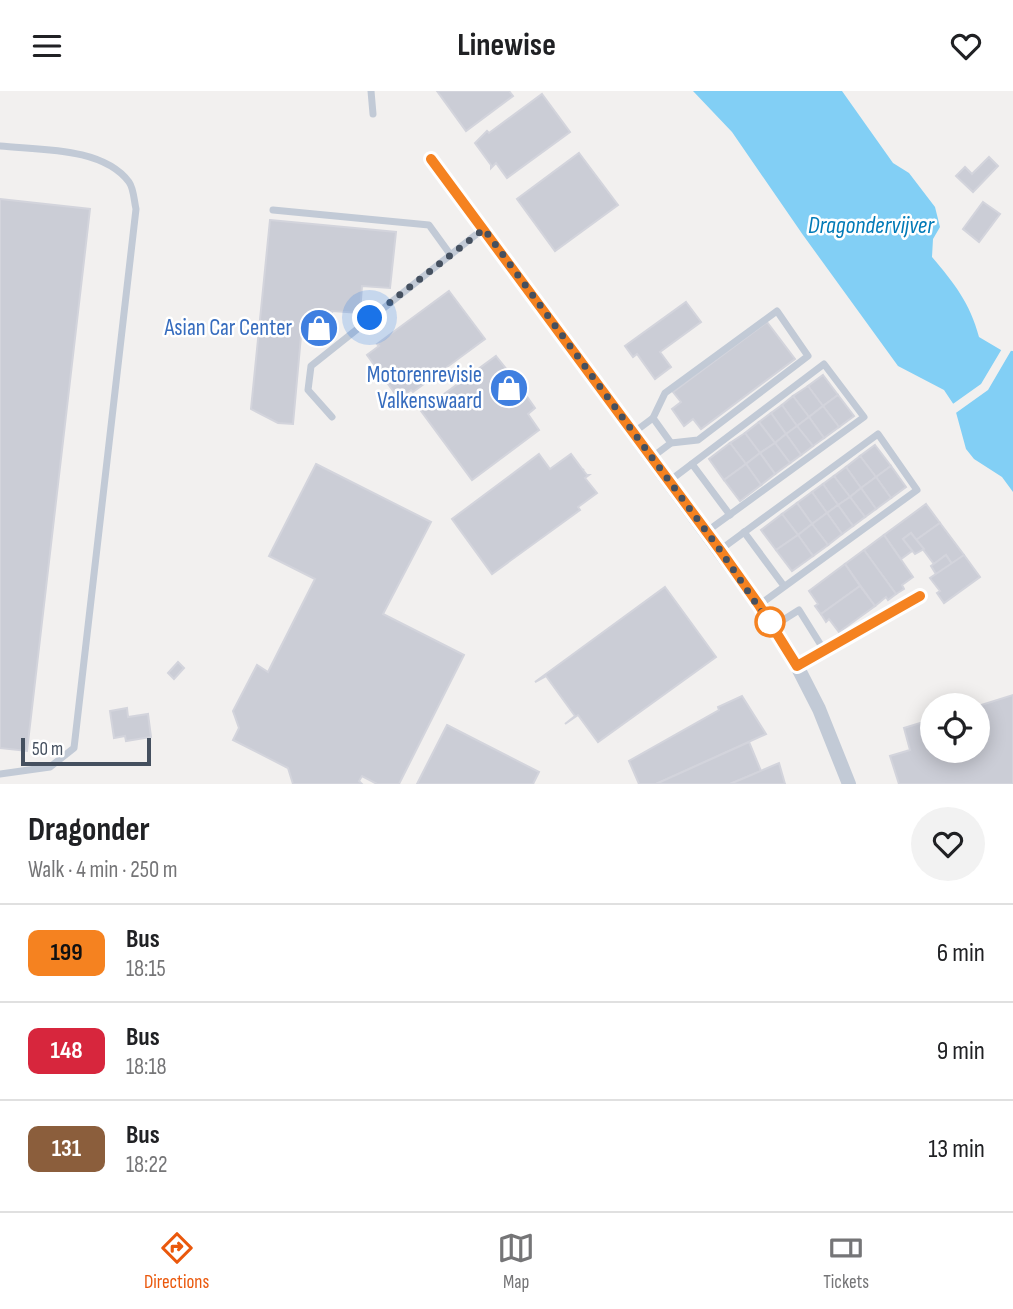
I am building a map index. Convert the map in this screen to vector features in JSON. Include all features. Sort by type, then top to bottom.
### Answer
[{"type":"street","points":[[431,159],[759,605],[797,666],[819,709],[849,784]]},
{"type":"lane","points":[[371,91],[373,114]]},
{"type":"lane","points":[[0,146],[90,155],[115,168],[131,184],[136,209],[74,748],[50,767],[0,774]]},
{"type":"lane","points":[[273,210],[429,225],[450,254]]},
{"type":"lane","points":[[332,417],[308,390],[311,366],[484,229]]},
{"type":"lane","points":[[632,433],[653,418],[665,393],[777,311],[808,356],[698,440],[671,443],[651,459]]},
{"type":"lane","points":[[668,482],[824,364],[864,417],[706,532]]},
{"type":"lane","points":[[653,418],[671,443]]},
{"type":"lane","points":[[720,550],[878,434],[917,490],[759,605]]},
{"type":"lane","points":[[692,464],[730,515]]},
{"type":"lane","points":[[744,532],[784,586]]},
{"type":"lane","points":[[797,666],[920,596]]},
{"type":"lane","points":[[772,627],[799,610],[824,650]]},
{"type":"water","name":"Dragondervijver","points":[[693,91],[842,91],[893,163],[909,173],[935,207],[940,227],[933,239],[932,257],[960,294],[979,337],[1001,350],[1013,351],[1013,492],[1002,477],[974,459],[966,449],[954,405],[944,390],[898,366],[732,132]]},
{"type":"pier","points":[[1003,347],[1012,349],[988,390],[953,415],[950,406],[981,384]]},
{"type":"building","points":[[437,91],[509,91],[513,96],[466,131]]},
{"type":"building","points":[[542,94],[570,132],[507,178],[496,163],[491,168],[475,143],[487,131],[489,133]]},
{"type":"building","points":[[579,153],[618,205],[555,251],[517,199]]},
{"type":"building","points":[[989,157],[998,166],[973,192],[956,176],[965,167],[972,174]]},
{"type":"building","points":[[0,199],[90,209],[27,751],[0,748]]},
{"type":"building","points":[[983,202],[1000,214],[979,242],[963,229]]},
{"type":"building","points":[[270,220],[396,232],[390,288],[362,286],[360,313],[332,311],[329,339],[301,336],[293,424],[278,423],[251,409]]},
{"type":"building","points":[[449,291],[485,339],[413,392],[411,390],[399,399],[367,355],[379,346],[377,344]]},
{"type":"building","points":[[686,302],[701,322],[660,352],[671,367],[655,379],[637,354],[633,357],[625,346]]},
{"type":"building","points":[[767,322],[795,359],[701,429],[693,419],[684,426],[672,409],[681,402],[673,392]]},
{"type":"building","points":[[496,356],[523,386],[521,388],[535,408],[528,414],[539,430],[472,480],[421,411]]},
{"type":"building","points":[[823,375],[838,395],[823,406],[808,386]]},
{"type":"building","points":[[808,386],[823,406],[809,417],[793,396]]},
{"type":"building","points":[[838,395],[854,416],[839,427],[823,406]]},
{"type":"building","points":[[793,396],[809,417],[797,426],[782,405]]},
{"type":"building","points":[[782,405],[797,426],[786,434],[771,413]]},
{"type":"building","points":[[823,406],[839,427],[824,438],[809,417]]},
{"type":"building","points":[[771,413],[786,434],[775,443],[759,422]]},
{"type":"building","points":[[809,417],[824,438],[813,446],[797,426]]},
{"type":"building","points":[[759,422],[775,443],[760,453],[745,433]]},
{"type":"building","points":[[797,426],[813,446],[801,455],[786,434]]},
{"type":"building","points":[[745,433],[760,453],[746,464],[730,443]]},
{"type":"building","points":[[786,434],[801,455],[790,463],[775,443]]},
{"type":"building","points":[[730,443],[746,464],[724,480],[709,459]]},
{"type":"building","points":[[775,443],[790,463],[775,474],[760,453]]},
{"type":"building","points":[[875,445],[891,466],[876,477],[860,456]]},
{"type":"building","points":[[760,453],[775,474],[761,485],[746,464]]},
{"type":"building","points":[[539,454],[550,469],[571,454],[589,475],[585,478],[597,493],[578,507],[580,510],[492,574],[452,519]]},
{"type":"building","points":[[860,456],[876,477],[861,488],[846,467]]},
{"type":"building","points":[[316,464],[431,522],[383,614],[464,655],[399,784],[377,784],[362,776],[359,781],[362,784],[293,784],[288,768],[233,740],[239,728],[233,711],[257,665],[268,672],[315,579],[269,556]]},
{"type":"building","points":[[746,464],[761,485],[740,501],[724,480]]},
{"type":"building","points":[[891,466],[906,487],[891,498],[876,477]]},
{"type":"building","points":[[846,467],[861,488],[850,497],[834,476]]},
{"type":"building","points":[[834,476],[850,497],[838,505],[823,484]]},
{"type":"building","points":[[876,477],[891,498],[876,509],[861,488]]},
{"type":"building","points":[[823,484],[838,505],[827,513],[812,492]]},
{"type":"building","points":[[861,488],[876,509],[865,517],[850,497]]},
{"type":"building","points":[[812,492],[827,513],[812,524],[797,503]]},
{"type":"building","points":[[850,497],[865,517],[853,526],[838,505]]},
{"type":"building","points":[[797,503],[812,524],[798,535],[782,514]]},
{"type":"building","points":[[926,504],[940,523],[916,540],[911,533],[903,539],[912,551],[901,559],[884,535]]},
{"type":"building","points":[[838,505],[853,526],[842,534],[827,513]]},
{"type":"building","points":[[827,513],[842,534],[828,545],[812,524]]},
{"type":"building","points":[[782,514],[798,535],[776,550],[761,530]]},
{"type":"building","points":[[940,523],[964,555],[952,564],[946,555],[934,564],[916,540]]},
{"type":"building","points":[[812,524],[828,545],[813,556],[798,535]]},
{"type":"building","points":[[911,533],[924,549],[915,554],[903,539]]},
{"type":"building","points":[[798,535],[813,556],[792,571],[776,550]]},
{"type":"building","points":[[884,535],[913,577],[902,585],[904,589],[896,594],[864,550]]},
{"type":"building","points":[[864,550],[896,594],[888,600],[886,597],[875,606],[845,564]]},
{"type":"building","points":[[946,555],[952,564],[936,574],[931,566]]},
{"type":"building","points":[[964,555],[980,577],[944,603],[937,593],[940,591],[930,578]]},
{"type":"building","points":[[845,564],[860,586],[821,614],[809,591]]},
{"type":"building","points":[[860,586],[875,606],[839,632],[829,619],[826,622],[821,614]]},
{"type":"building","points":[[665,587],[716,657],[598,742],[578,715],[565,724],[575,716],[546,676],[535,682]]},
{"type":"building","points":[[178,662],[184,668],[174,679],[168,673]]},
{"type":"building","points":[[1013,695],[1013,784],[899,784],[890,756],[910,750],[904,728],[920,723],[920,763],[990,763],[990,702]]},
{"type":"building","points":[[742,696],[766,734],[656,784],[639,784],[629,761],[719,710],[718,707]]},
{"type":"building","points":[[127,708],[128,717],[148,714],[151,737],[126,741],[125,736],[114,738],[110,711]]},
{"type":"building","points":[[447,725],[539,772],[533,784],[417,784]]},
{"type":"building","points":[[749,742],[761,771],[730,784],[656,784]]},
{"type":"building","points":[[779,763],[785,784],[730,784],[749,776]]},
{"type":"bus line","name":"199","points":[[431,159],[720,550],[797,666],[920,596]]},
{"type":"place","name":"Asian Car Center","points":[[319,328]]},
{"type":"place","name":"Motorenrevisie Valkenswaard","points":[[509,388]]},
{"type":"route","points":[[370,318],[484,229],[720,550],[772,627],[770,622]]}]
